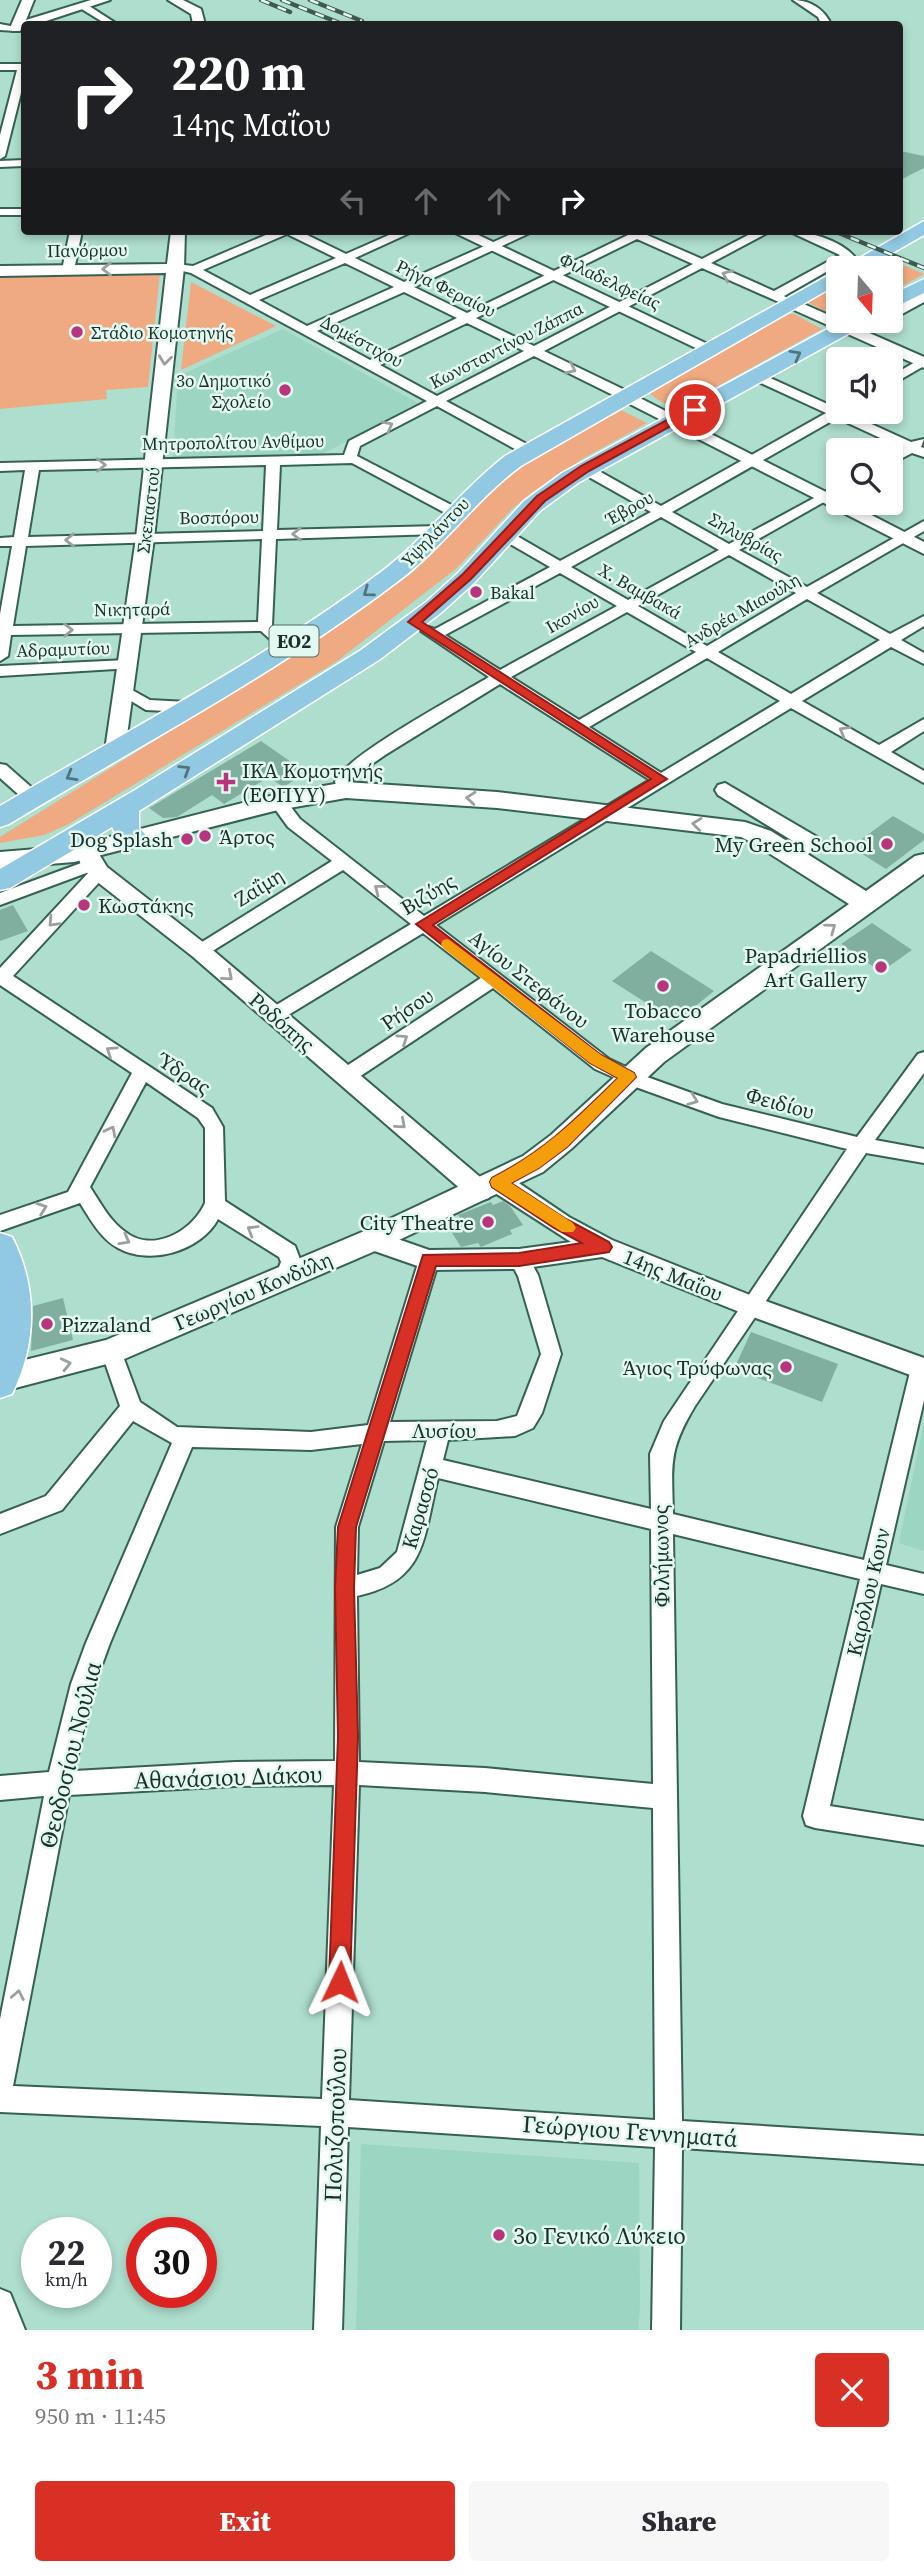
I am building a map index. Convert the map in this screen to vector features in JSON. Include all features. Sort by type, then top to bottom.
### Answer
[{"type":"main road","points":[[864,256],[885,249],[924,227]]},
{"type":"main road","name":"Υψηλάντου","points":[[0,818],[286,646],[397,570],[489,479],[529,451],[708,348],[782,299],[826,281]]},
{"type":"main road","points":[[903,296],[924,285]]},
{"type":"main road","name":"ΕΟ2","points":[[0,881],[349,669],[414,622],[467,577],[541,499],[585,469],[842,333]]},
{"type":"main road","points":[[0,860],[38,858],[93,863],[136,839],[278,802],[346,790],[484,799],[745,830],[866,903]]},
{"type":"main road","points":[[127,806],[124,825],[128,834],[136,839]]},
{"type":"main road","name":"Γεωργίου Κονδύλη","points":[[1,1380],[111,1351],[372,1240],[533,1164],[561,1142],[655,1055],[924,862]]},
{"type":"main road","points":[[0,1246],[11,1277],[15,1313],[14,1333],[1,1380]]},
{"type":"street","points":[[23,21],[28,0]]},
{"type":"street","points":[[37,21],[104,0]]},
{"type":"street","points":[[174,0],[197,12],[198,21]]},
{"type":"street","points":[[798,0],[821,14],[824,21]]},
{"type":"street","points":[[83,6],[110,21]]},
{"type":"street","points":[[0,27],[21,26]]},
{"type":"street","points":[[0,36],[21,26]]},
{"type":"street","points":[[0,67],[21,67]]},
{"type":"street","points":[[0,156],[6,112],[21,74]]},
{"type":"street","points":[[0,164],[21,163]]},
{"type":"street","points":[[0,212],[21,212]]},
{"type":"street","points":[[68,270],[75,235]]},
{"type":"street","name":"Σκεπαστού","points":[[115,750],[153,463],[185,269],[179,235]]},
{"type":"street","points":[[185,269],[277,235]]},
{"type":"street","name":"Ρήγα Φεραίου","points":[[297,235],[624,396]]},
{"type":"street","points":[[250,300],[399,235]]},
{"type":"street","name":"Φιλαδελφείας","points":[[466,235],[708,348]]},
{"type":"street","points":[[307,331],[519,235]]},
{"type":"street","points":[[370,365],[631,235]]},
{"type":"street","points":[[643,235],[702,264],[826,316]]},
{"type":"street","name":"Κωνσταντίνου Ζάππα","points":[[349,459],[354,444],[757,235]]},
{"type":"street","points":[[801,235],[840,256]]},
{"type":"street","name":"Πανόρμου","points":[[0,271],[185,269]]},
{"type":"street","name":"Δομέστιχου","points":[[185,269],[250,300],[529,451]]},
{"type":"street","points":[[782,299],[826,271]]},
{"type":"street","points":[[903,309],[924,297]]},
{"type":"street","points":[[866,333],[923,362]]},
{"type":"street","points":[[903,374],[923,362]]},
{"type":"street","points":[[757,376],[826,407]]},
{"type":"street","points":[[624,396],[753,462],[826,492]]},
{"type":"street","name":"Έβρου","points":[[435,635],[753,462],[826,419]]},
{"type":"street","points":[[866,424],[920,447]]},
{"type":"street","points":[[903,455],[920,447]]},
{"type":"street","name":"Μητροπολίτου Ανθίμου","points":[[0,467],[360,460],[446,521]]},
{"type":"street","points":[[273,461],[265,626],[286,646]]},
{"type":"street","points":[[0,656],[33,466]]},
{"type":"street","name":"Σηλυβρίας","points":[[585,469],[924,659]]},
{"type":"street","name":"Ικονίου","points":[[346,790],[343,779],[355,766],[500,677],[826,497]]},
{"type":"street","points":[[865,515],[924,549]]},
{"type":"street","name":"Βοσπόρου","points":[[0,542],[270,535],[446,521]]},
{"type":"street","name":"Ανδρέα Μιαούλη","points":[[578,727],[924,525]]},
{"type":"street","name":"Χ. Βαμβακά","points":[[505,535],[924,778]]},
{"type":"street","name":"Βιζύης","points":[[274,1015],[924,621]]},
{"type":"street","points":[[414,622],[660,779]]},
{"type":"street","name":"Νικηταρά","points":[[3,631],[265,626]]},
{"type":"street","name":"Αδραμυτίου","points":[[0,671],[127,665]]},
{"type":"street","points":[[123,690],[146,705],[187,707]]},
{"type":"street","points":[[880,752],[924,724]]},
{"type":"street","points":[[0,769],[33,798]]},
{"type":"street","points":[[725,790],[810,842],[792,857]]},
{"type":"street","name":"Αγίου Στεφάνου","points":[[278,802],[294,822],[343,862],[595,1059],[629,1077]]},
{"type":"street","name":"Ζαΐμη","points":[[200,951],[343,862]]},
{"type":"street","points":[[0,899],[93,863]]},
{"type":"street","points":[[1,978],[93,863]]},
{"type":"street","name":"Ροδόπης","points":[[93,863],[346,1076],[489,1187],[603,1247]]},
{"type":"street","name":"Ύδρας","points":[[1,978],[209,1117],[214,1133],[215,1203]]},
{"type":"street","name":"Ρήσου","points":[[346,1076],[493,979]]},
{"type":"street","name":"Φιλήμωνος","points":[[666,2330],[669,2134],[660,1521],[663,1444],[751,1306],[860,1144],[924,1059]]},
{"type":"street","points":[[0,1223],[75,1197],[142,1072]]},
{"type":"street","name":"Φειδίου","points":[[629,1077],[766,1125],[924,1156]]},
{"type":"street","points":[[81,1190],[119,1239],[133,1246],[148,1248],[176,1244],[188,1237],[203,1226],[215,1203],[223,1212],[288,1252],[291,1262],[285,1276]]},
{"type":"street","name":"14ης Μαΐου","points":[[372,1240],[429,1260],[519,1259],[603,1247],[751,1306],[922,1369]]},
{"type":"street","name":"Λυσίου","points":[[131,1408],[171,1434],[185,1437],[311,1441],[375,1432],[497,1430],[515,1427],[525,1422],[531,1413],[551,1354],[527,1273],[519,1259]]},
{"type":"street","name":"Πολυζοπούλου","points":[[328,2330],[346,1773],[347,1527],[429,1260]]},
{"type":"street","points":[[0,1524],[54,1503],[131,1408],[111,1351]]},
{"type":"street","name":"Καρόλου Κουν","points":[[922,1369],[815,1816],[924,1833]]},
{"type":"street","name":"Καρασσό","points":[[345,1588],[384,1579],[403,1564],[412,1544],[440,1430]]},
{"type":"street","name":"Θεοδοσίου Νούλια","points":[[0,2086],[59,1783],[80,1697],[98,1643],[185,1437]]},
{"type":"street","points":[[432,1467],[924,1584]]},
{"type":"street","name":"Αθανάσιου Διάκου","points":[[0,1788],[263,1774],[346,1773],[400,1774],[666,1797]]},
{"type":"street","name":"Γεώργιου Γεννηματά","points":[[0,2099],[335,2113],[924,2150]]},
{"type":"street","points":[[0,2303],[11,2330]]},
{"type":"shaded area","points":[[903,265],[924,274],[903,285]]},
{"type":"shaded area","name":"Στάδιο Κομοτηνής","points":[[160,273],[148,387],[106,390],[107,399],[0,409],[0,277]]},
{"type":"shaded area","points":[[191,282],[276,326],[181,370]]},
{"type":"shaded area","points":[[826,291],[826,312],[807,302]]},
{"type":"shaded area","points":[[789,314],[822,329],[681,406],[664,403],[650,392]]},
{"type":"shaded area","name":"3ο Δημοτικό Σχολείο","points":[[283,329],[418,403],[315,458],[173,460],[178,376]]},
{"type":"shaded area","points":[[621,410],[647,423],[584,458],[534,491],[513,508],[457,568],[336,662],[69,824],[44,835],[0,843],[0,837],[340,625],[412,573],[500,482],[533,459]]},
{"type":"shaded area","points":[[924,1422],[924,1551],[899,1543]]},
{"type":"shaded area","name":"3ο Γενικό Λύκειο","points":[[361,2144],[639,2163],[638,2330],[356,2330]]},
{"type":"building","points":[[903,152],[924,156],[924,168],[903,178]]},
{"type":"building","name":"ΙΚΑ Κομοτηνής (ΕΟΠΥΥ)","points":[[261,741],[307,773],[283,787],[269,777],[224,804],[212,795],[177,817],[163,818],[149,808]]},
{"type":"building","name":"My Green School","points":[[893,816],[924,834],[924,840],[886,869],[851,847]]},
{"type":"building","points":[[13,905],[28,931],[0,941],[0,910]]},
{"type":"building","points":[[872,923],[912,950],[881,972],[841,944]]},
{"type":"building","name":"Tobacco Warehouse","points":[[651,951],[714,991],[676,1022],[612,981]]},
{"type":"building","name":"City Theatre","points":[[503,1201],[510,1206],[523,1225],[510,1230],[512,1234],[481,1247],[478,1243],[461,1247],[447,1225],[461,1219],[458,1215],[491,1202],[493,1205]]},
{"type":"building","name":"Pizzaland","points":[[63,1298],[73,1340],[31,1351],[33,1306]]},
{"type":"building","name":"Άγιος Τρύφωνας","points":[[751,1332],[838,1364],[822,1402],[734,1369]]},
{"type":"railway","points":[[261,0],[290,12]]},
{"type":"railway","points":[[282,0],[334,21]]},
{"type":"railway","points":[[310,0],[362,21]]},
{"type":"railway","points":[[844,235],[924,268]]},
{"type":"slow traffic","points":[[448,944],[595,1059],[629,1077],[561,1142],[533,1164],[498,1182],[567,1228]]},
{"type":"place","name":"Στάδιο Κομοτηνής","points":[[77,332]]},
{"type":"place","name":"3ο Δημοτικό Σχολείο","points":[[285,390]]},
{"type":"place","name":"Bakal","points":[[476,592]]},
{"type":"place","name":"ΙΚΑ Κομοτηνής (ΕΟΠΥΥ)","points":[[226,782]]},
{"type":"place","name":"Άρτος","points":[[205,836]]},
{"type":"place","name":"Dog Splash","points":[[187,839]]},
{"type":"place","name":"My Green School","points":[[887,844]]},
{"type":"place","name":"Κωστάκης","points":[[84,905]]},
{"type":"place","name":"Papadriellios Art Gallery","points":[[881,967]]},
{"type":"place","name":"Tobacco Warehouse","points":[[663,986]]},
{"type":"place","name":"City Theatre","points":[[488,1222]]},
{"type":"place","name":"Pizzaland","points":[[47,1324]]},
{"type":"place","name":"Άγιος Τρύφωνας","points":[[786,1367]]},
{"type":"place","name":"3ο Γενικό Λύκειο","points":[[499,2235]]},
{"type":"route","points":[[340,1982],[348,1737],[345,1588],[347,1527],[429,1260],[519,1259],[603,1247],[560,1224],[498,1182],[533,1164],[561,1142],[629,1077],[595,1059],[423,924],[660,779],[414,622],[467,577],[524,514],[553,489],[603,458],[695,410]]}]
